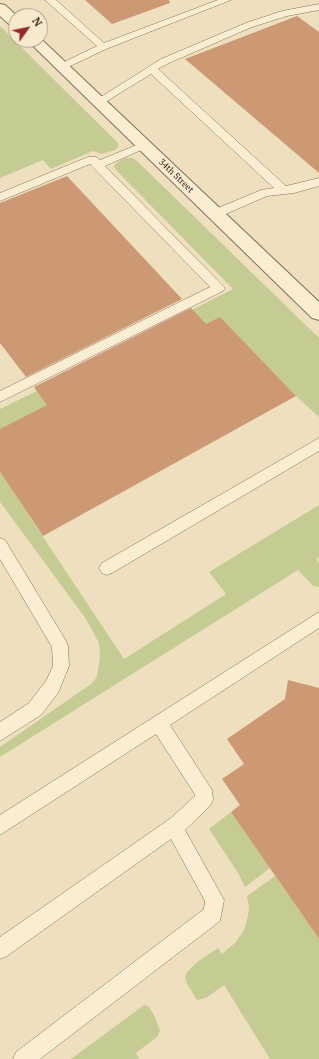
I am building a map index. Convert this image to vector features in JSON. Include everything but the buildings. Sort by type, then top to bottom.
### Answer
[{"type":"street","points":[[0,8],[8,16]]},
{"type":"street","name":"34th Street","points":[[42,48],[319,313]]},
{"type":"lane","points":[[50,0],[103,47]]},
{"type":"lane","points":[[62,67],[103,47],[226,0]]},
{"type":"lane","points":[[98,102],[165,61],[249,25],[285,12],[319,7]]},
{"type":"lane","points":[[152,69],[284,190]]},
{"type":"lane","points":[[98,165],[144,146]]},
{"type":"lane","points":[[0,197],[92,158],[219,288],[0,397]]},
{"type":"lane","points":[[215,214],[265,192],[284,190],[319,182]]},
{"type":"lane","points":[[107,568],[319,444]]},
{"type":"lane","points":[[0,545],[60,646],[61,666],[52,687],[35,709],[0,732]]},
{"type":"lane","points":[[0,826],[319,619]]},
{"type":"lane","points":[[0,950],[176,824],[204,800],[203,790],[159,723]]},
{"type":"lane","points":[[24,1059],[213,914],[215,900],[176,831],[176,824]]},
{"type":"green space","points":[[0,26],[8,34],[8,48],[22,48],[118,143],[118,147],[115,150],[101,154],[93,151],[51,169],[43,160],[0,178]]},
{"type":"green space","points":[[125,158],[132,158],[136,160],[319,338],[319,417],[296,396],[220,318],[0,429],[0,409],[233,289],[118,172],[114,167],[115,164]]},
{"type":"green space","points":[[0,472],[124,659],[226,594],[209,572],[319,505],[319,557],[316,559],[319,563],[319,587],[313,586],[298,570],[0,757],[0,747],[91,684],[97,677],[100,657],[99,643],[86,619],[0,502]]},
{"type":"green space","points":[[231,812],[270,868],[245,887],[238,873],[209,829]]},
{"type":"green space","points":[[275,876],[319,939],[319,1059],[270,1059],[224,985],[206,998],[197,1000],[186,982],[185,977],[187,972],[197,962],[218,948],[222,954],[236,942],[244,930],[248,916],[249,906],[247,896]]},
{"type":"green space","points":[[144,1005],[148,1006],[153,1013],[160,1030],[158,1036],[136,1053],[139,1059],[71,1059]]}]
